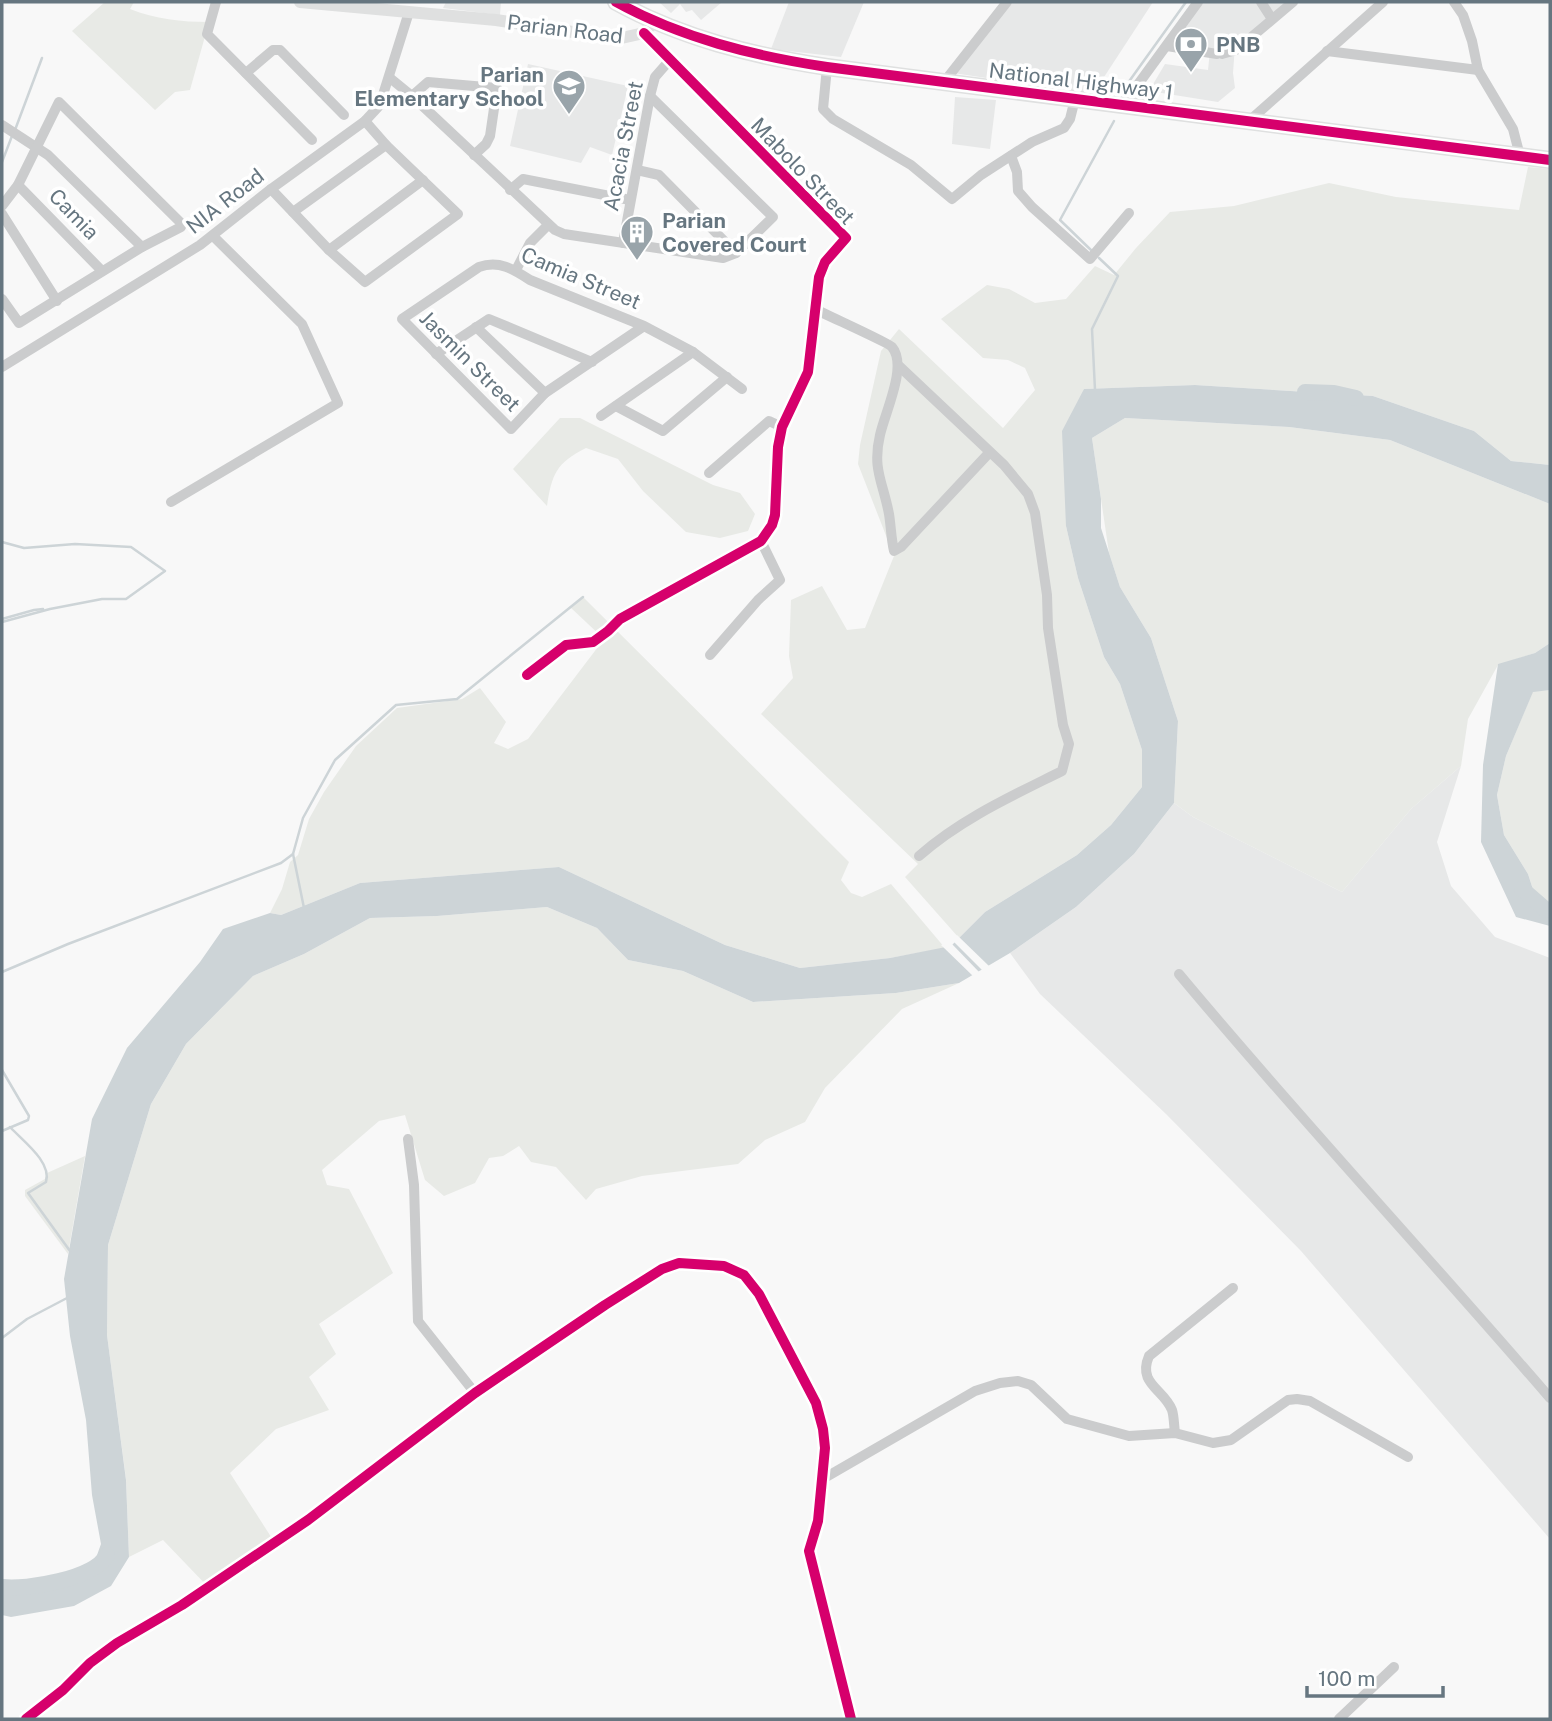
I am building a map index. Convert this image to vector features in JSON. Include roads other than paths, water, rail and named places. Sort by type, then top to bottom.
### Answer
[{"type":"highway","name":"National Highway 1","points":[[616,2],[649,27],[689,35],[761,56],[827,67],[1550,160]]},
{"type":"main road","name":"Parian Road","points":[[300,2],[496,20],[617,39],[649,27]]},
{"type":"street","points":[[216,2],[207,34],[312,140]]},
{"type":"street","points":[[943,82],[1007,2]]},
{"type":"street","points":[[1123,106],[1198,2]]},
{"type":"street","points":[[1261,2],[1272,19]]},
{"type":"street","points":[[1167,46],[1219,54],[1236,50],[1293,2]]},
{"type":"street","points":[[1248,122],[1383,2]]},
{"type":"street","points":[[1454,2],[1472,41],[1478,70],[1513,129],[1520,156]]},
{"type":"street","name":"NIA Road","points":[[2,367],[213,236],[271,189],[365,121],[379,107],[409,12]]},
{"type":"street","name":"Mabolo Street","points":[[649,27],[669,61],[846,238],[825,262],[819,277],[808,372],[782,427],[778,447],[775,515],[761,541]]},
{"type":"street","points":[[246,73],[273,50],[280,50],[344,115]]},
{"type":"street","points":[[1327,51],[1478,70]]},
{"type":"street","name":"Acacia Street","points":[[623,243],[650,96],[655,77],[669,61]]},
{"type":"street","points":[[827,67],[823,109],[833,119],[911,166],[952,199],[981,175],[1032,142],[1064,128],[1070,119],[1074,99]]},
{"type":"street","points":[[390,78],[547,226],[564,234],[723,258],[736,253],[774,217],[650,96]]},
{"type":"street","points":[[412,96],[428,82],[497,88],[489,136],[486,144],[474,155]]},
{"type":"street","points":[[2,206],[18,185],[59,103],[182,224],[19,323],[2,299]]},
{"type":"street","points":[[271,189],[329,250],[365,282],[458,214],[386,145],[365,121]]},
{"type":"street","points":[[9,130],[48,155],[142,247]]},
{"type":"street","points":[[293,212],[386,145]]},
{"type":"street","points":[[1011,156],[1017,172],[1018,191],[1090,259],[1129,213]]},
{"type":"street","points":[[637,170],[659,176],[736,253]]},
{"type":"street","points":[[510,190],[523,179],[631,200]]},
{"type":"street","points":[[329,250],[423,180]]},
{"type":"street","name":"Camia","points":[[18,185],[102,271]]},
{"type":"street","points":[[2,214],[57,300]]},
{"type":"street","points":[[516,271],[530,243],[547,226]]},
{"type":"street","points":[[171,502],[338,402],[302,324],[213,236]]},
{"type":"street","name":"Camia Street","points":[[402,319],[479,267],[498,264],[530,280],[644,326],[693,352],[743,389]]},
{"type":"street","points":[[815,309],[890,344],[899,366],[1004,465],[1028,494],[1035,513],[1047,595],[1048,628],[1063,725],[1069,744],[1062,771],[1008,797],[945,834],[919,856]]},
{"type":"street","name":"Jasmin Street","points":[[402,319],[511,429],[545,393]]},
{"type":"street","points":[[436,354],[489,319],[592,362]]},
{"type":"street","points":[[476,327],[545,393],[644,326]]},
{"type":"street","points":[[601,416],[693,352]]},
{"type":"street","points":[[899,366],[876,450],[876,465],[890,515],[894,551],[901,547],[989,453]]},
{"type":"street","points":[[615,406],[663,431],[727,377]]},
{"type":"street","points":[[709,473],[769,421],[782,427]]},
{"type":"street","points":[[527,675],[566,645],[593,642],[620,619],[761,541],[780,580],[758,600],[710,655]]},
{"type":"street","points":[[1179,974],[1251,1060],[1550,1398]]},
{"type":"street","points":[[408,1139],[414,1185],[418,1321],[475,1393]]},
{"type":"street","points":[[26,1719],[117,1643],[191,1600],[308,1520],[475,1393],[662,1269],[679,1263],[724,1266],[744,1275],[759,1294],[816,1403],[825,1448],[818,1521],[809,1551],[850,1719]]},
{"type":"street","points":[[1175,1433],[1172,1409],[1147,1377],[1145,1364],[1149,1356],[1233,1288]]},
{"type":"street","points":[[821,1480],[975,1391],[1017,1381],[1031,1385],[1067,1419],[1129,1436],[1175,1433],[1213,1443],[1231,1440],[1288,1400],[1310,1401],[1408,1457]]},
{"type":"street","points":[[1339,1719],[1394,1667]]},
{"type":"waterway","points":[[1120,94],[1186,2]]},
{"type":"waterway","points":[[15,130],[42,58]]},
{"type":"waterway","points":[[1092,251],[1060,220],[1114,121]]},
{"type":"waterway","points":[[2,162],[12,136]]},
{"type":"waterway","points":[[1095,390],[1092,329],[1118,276],[1099,258]]},
{"type":"waterway","points":[[1305,392],[1334,393],[1356,398]]},
{"type":"waterway","points":[[2,542],[24,548],[75,544],[131,547],[165,571],[126,599],[102,599],[2,622]]},
{"type":"waterway","points":[[304,908],[293,854],[303,818],[335,760],[396,705],[457,699],[583,597]]},
{"type":"waterway","points":[[2,619],[43,609]]},
{"type":"waterway","points":[[2,972],[281,863],[293,854]]},
{"type":"waterway","points":[[1522,889],[1545,909],[1550,910]]},
{"type":"waterway","points":[[2,1070],[29,1116],[28,1120],[2,1131]]},
{"type":"waterway","points":[[10,1127],[35,1152],[45,1167],[46,1182],[28,1193],[70,1251]]},
{"type":"waterway","points":[[2,1338],[27,1319],[67,1298]]},
{"type":"waterway","points":[[2,1587],[27,1587],[59,1581],[89,1571],[107,1555]]},
{"type":"place","name":"PNB","points":[[1191,74]]},
{"type":"place","name":"Parian Elementary School","points":[[569,116]]},
{"type":"place","name":"Parian Covered Court","points":[[637,262]]}]
